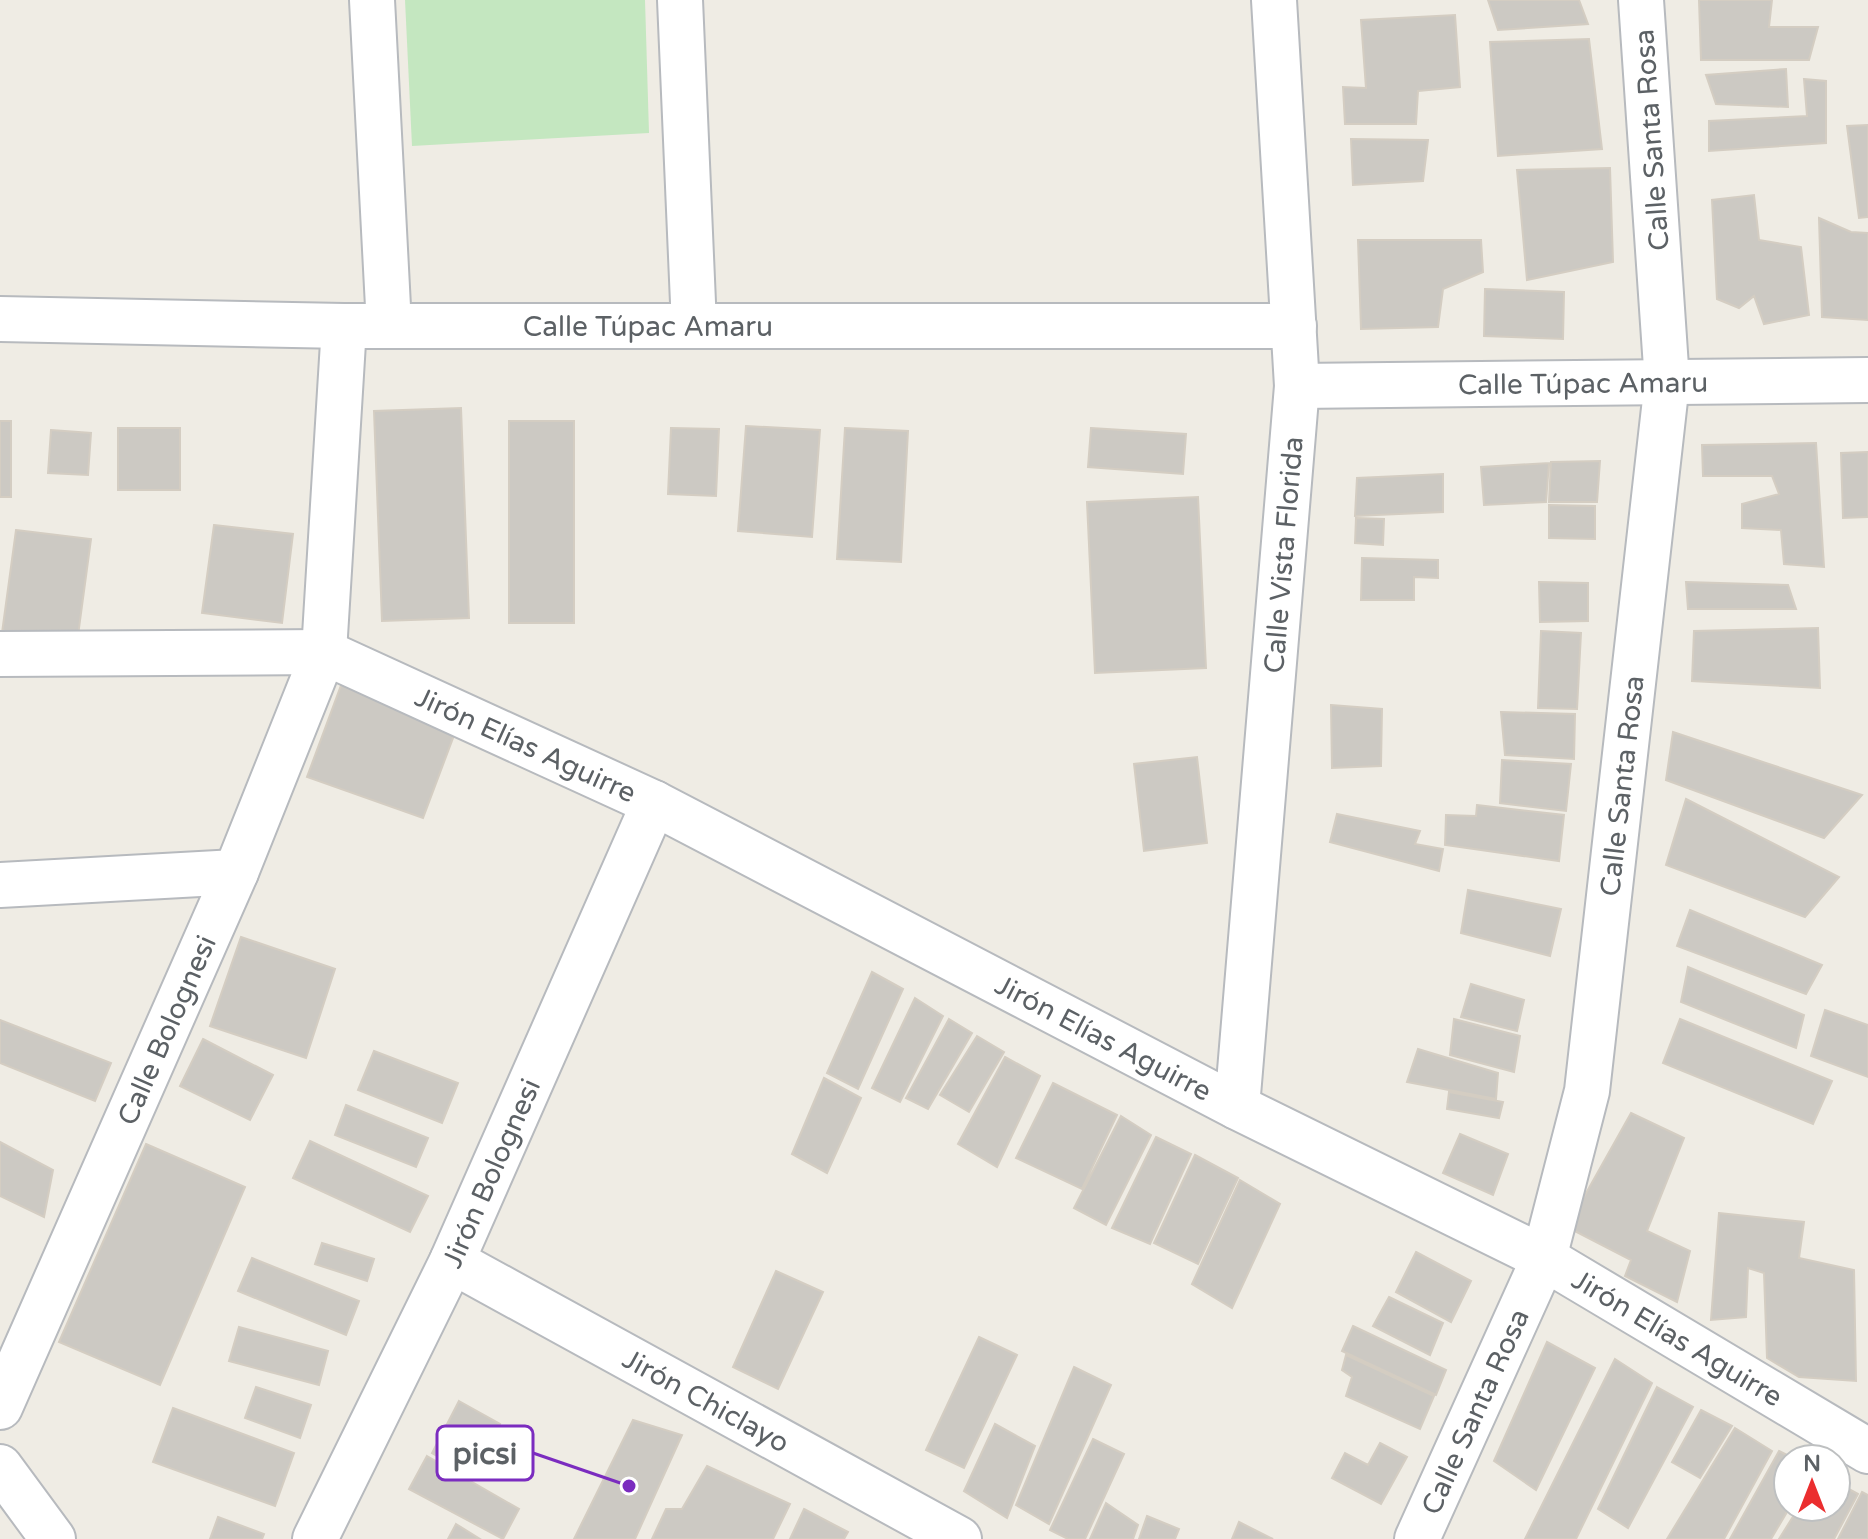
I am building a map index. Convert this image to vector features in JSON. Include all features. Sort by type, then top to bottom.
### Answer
[{"type":"street","points":[[372,0],[389,326]]},
{"type":"street","points":[[680,0],[694,326]]},
{"type":"street","name":"Calle Vista Florida","points":[[1237,1107],[1297,386],[1274,0]]},
{"type":"street","name":"Calle Santa Rosa","points":[[1417,1539],[1544,1258],[1587,1091],[1667,382],[1641,0]]},
{"type":"street","name":"Calle Túpac Amaru","points":[[0,319],[344,326],[1294,326]]},
{"type":"street","name":"Calle Bolognesi","points":[[0,1407],[236,872],[324,652],[344,326]]},
{"type":"street","name":"Calle Túpac Amaru","points":[[1297,386],[1868,380]]},
{"type":"street","points":[[0,654],[324,652]]},
{"type":"street","name":"Jirón Elías Aguirre","points":[[324,652],[654,803],[1237,1107],[1544,1258],[1868,1451]]},
{"type":"street","name":"Jirón Bolognesi","points":[[315,1539],[452,1261],[654,803]]},
{"type":"street","points":[[0,885],[236,872]]},
{"type":"street","name":"Jirón Chiclayo","points":[[452,1261],[959,1539]]},
{"type":"street","points":[[0,1467],[53,1539]]},
{"type":"green space","points":[[405,0],[645,0],[649,133],[412,146]]},
{"type":"building","points":[[1488,0],[1579,0],[1588,24],[1498,30]]},
{"type":"building","points":[[1699,0],[1772,0],[1769,27],[1818,27],[1809,60],[1701,60]]},
{"type":"building","points":[[1455,15],[1460,87],[1418,91],[1416,124],[1345,124],[1343,87],[1366,88],[1361,20]]},
{"type":"building","points":[[1589,39],[1602,149],[1498,156],[1490,42]]},
{"type":"building","points":[[1786,69],[1788,107],[1716,104],[1706,75]]},
{"type":"building","points":[[1804,79],[1826,81],[1826,143],[1709,151],[1709,121],[1807,116]]},
{"type":"building","points":[[1868,125],[1868,217],[1859,218],[1847,126]]},
{"type":"building","points":[[1351,139],[1428,140],[1423,181],[1353,185]]},
{"type":"building","points":[[1610,168],[1613,262],[1527,280],[1517,170]]},
{"type":"building","points":[[1754,195],[1759,240],[1801,247],[1809,315],[1764,324],[1754,296],[1739,308],[1717,299],[1712,200]]},
{"type":"building","points":[[1819,218],[1851,232],[1868,233],[1868,320],[1822,317]]},
{"type":"building","points":[[1358,240],[1481,240],[1483,272],[1443,289],[1438,327],[1361,329]]},
{"type":"building","points":[[1485,289],[1564,292],[1563,339],[1484,336]]},
{"type":"building","points":[[461,408],[469,618],[382,621],[374,411]]},
{"type":"building","points":[[0,421],[11,421],[11,497],[0,497]]},
{"type":"building","points":[[509,421],[574,421],[574,623],[509,623]]},
{"type":"building","points":[[746,426],[820,430],[812,537],[738,531]]},
{"type":"building","points":[[118,428],[180,428],[180,490],[118,490]]},
{"type":"building","points":[[671,428],[719,429],[716,496],[668,494]]},
{"type":"building","points":[[845,428],[908,431],[901,562],[837,559]]},
{"type":"building","points":[[1091,428],[1186,434],[1183,474],[1088,467]]},
{"type":"building","points":[[51,430],[91,433],[88,475],[48,473]]},
{"type":"building","points":[[1816,443],[1824,567],[1784,564],[1781,530],[1742,528],[1742,504],[1779,494],[1772,476],[1703,476],[1702,445]]},
{"type":"building","points":[[1868,452],[1868,517],[1843,518],[1841,453]]},
{"type":"building","points":[[1600,461],[1597,502],[1549,502],[1551,462]]},
{"type":"building","points":[[1549,463],[1546,502],[1484,505],[1481,467]]},
{"type":"building","points":[[1443,474],[1443,512],[1355,516],[1357,478]]},
{"type":"building","points":[[1198,497],[1206,668],[1095,673],[1087,502]]},
{"type":"building","points":[[1549,505],[1595,506],[1595,539],[1549,538]]},
{"type":"building","points":[[1356,518],[1384,519],[1383,545],[1355,543]]},
{"type":"building","points":[[214,525],[293,534],[282,623],[202,613]]},
{"type":"building","points":[[16,530],[91,539],[77,643],[2,633]]},
{"type":"building","points":[[1362,558],[1438,560],[1438,578],[1414,577],[1414,600],[1361,600]]},
{"type":"building","points":[[1539,582],[1588,583],[1588,621],[1540,622]]},
{"type":"building","points":[[1686,582],[1788,585],[1796,609],[1688,609]]},
{"type":"building","points":[[1818,628],[1820,688],[1692,681],[1694,631]]},
{"type":"building","points":[[1541,631],[1581,633],[1577,709],[1538,708]]},
{"type":"building","points":[[343,680],[459,722],[423,818],[307,777]]},
{"type":"building","points":[[1331,705],[1382,709],[1381,766],[1332,768]]},
{"type":"building","points":[[1501,712],[1575,714],[1574,759],[1505,755]]},
{"type":"building","points":[[1673,732],[1862,795],[1824,838],[1666,780]]},
{"type":"building","points":[[1197,757],[1207,843],[1144,851],[1134,764]]},
{"type":"building","points":[[1502,760],[1571,764],[1566,811],[1500,803]]},
{"type":"building","points":[[1686,799],[1839,877],[1805,917],[1666,865]]},
{"type":"building","points":[[1477,805],[1564,815],[1559,861],[1445,845],[1446,815],[1476,816]]},
{"type":"building","points":[[1337,814],[1420,831],[1415,844],[1443,849],[1439,871],[1330,842]]},
{"type":"building","points":[[1468,890],[1561,909],[1550,956],[1461,933]]},
{"type":"building","points":[[1690,910],[1822,965],[1806,994],[1677,946]]},
{"type":"building","points":[[241,937],[335,969],[306,1058],[210,1026]]},
{"type":"building","points":[[1688,967],[1804,1015],[1796,1048],[1681,1002]]},
{"type":"building","points":[[872,972],[903,989],[858,1089],[827,1073]]},
{"type":"building","points":[[1471,984],[1524,1000],[1517,1031],[1461,1017]]},
{"type":"building","points":[[915,998],[943,1016],[900,1102],[872,1088]]},
{"type":"building","points":[[1825,1010],[1868,1025],[1868,1077],[1811,1056]]},
{"type":"building","points":[[949,1019],[972,1033],[928,1109],[906,1098]]},
{"type":"building","points":[[1454,1019],[1520,1036],[1514,1072],[1450,1055]]},
{"type":"building","points":[[1680,1019],[1832,1081],[1813,1124],[1663,1063]]},
{"type":"building","points":[[0,1020],[111,1063],[95,1101],[0,1063]]},
{"type":"building","points":[[977,1036],[1004,1052],[969,1112],[940,1095]]},
{"type":"building","points":[[203,1039],[273,1075],[250,1120],[180,1086]]},
{"type":"building","points":[[1418,1049],[1498,1073],[1496,1099],[1407,1082]]},
{"type":"building","points":[[374,1051],[458,1083],[442,1123],[358,1090]]},
{"type":"building","points":[[1005,1057],[1040,1076],[997,1167],[958,1144]]},
{"type":"building","points":[[824,1078],[861,1098],[827,1173],[792,1154]]},
{"type":"building","points":[[1053,1083],[1117,1115],[1082,1189],[1016,1158]]},
{"type":"building","points":[[1449,1092],[1503,1102],[1499,1118],[1447,1109]]},
{"type":"building","points":[[346,1105],[428,1138],[416,1167],[335,1135]]},
{"type":"building","points":[[1631,1113],[1684,1138],[1647,1231],[1690,1251],[1677,1302],[1625,1276],[1631,1260],[1567,1227]]},
{"type":"building","points":[[1121,1116],[1151,1135],[1106,1225],[1074,1208]]},
{"type":"building","points":[[1460,1134],[1508,1154],[1493,1195],[1443,1173]]},
{"type":"building","points":[[1156,1137],[1191,1154],[1150,1244],[1112,1228]]},
{"type":"building","points":[[310,1141],[428,1196],[410,1232],[293,1178]]},
{"type":"building","points":[[0,1142],[53,1170],[44,1217],[0,1196]]},
{"type":"building","points":[[146,1144],[245,1187],[160,1385],[59,1342]]},
{"type":"building","points":[[1195,1155],[1238,1178],[1198,1264],[1154,1243]]},
{"type":"building","points":[[1240,1180],[1280,1204],[1232,1308],[1192,1284]]},
{"type":"building","points":[[1719,1213],[1804,1222],[1799,1258],[1854,1270],[1856,1381],[1799,1377],[1767,1358],[1764,1273],[1748,1268],[1746,1317],[1711,1320]]},
{"type":"building","points":[[322,1243],[374,1259],[367,1281],[315,1264]]},
{"type":"building","points":[[1416,1252],[1471,1281],[1451,1322],[1396,1292]]},
{"type":"building","points":[[252,1258],[359,1301],[346,1335],[238,1291]]},
{"type":"building","points":[[776,1271],[823,1292],[778,1389],[733,1367]]},
{"type":"building","points":[[1389,1297],[1443,1323],[1430,1355],[1373,1326]]},
{"type":"building","points":[[1353,1326],[1446,1370],[1436,1395],[1342,1351]]},
{"type":"building","points":[[239,1327],[328,1351],[319,1385],[229,1361]]},
{"type":"building","points":[[979,1337],[1017,1355],[964,1468],[926,1450]]},
{"type":"building","points":[[1547,1342],[1595,1368],[1536,1490],[1494,1461]]},
{"type":"building","points":[[1346,1355],[1434,1396],[1420,1429],[1346,1396],[1352,1377],[1342,1370]]},
{"type":"building","points":[[1615,1359],[1652,1383],[1576,1539],[1525,1539]]},
{"type":"building","points":[[1074,1367],[1111,1385],[1049,1524],[1016,1505]]},
{"type":"building","points":[[256,1387],[311,1405],[300,1438],[245,1418]]},
{"type":"building","points":[[1657,1387],[1693,1407],[1628,1528],[1598,1509]]},
{"type":"building","points":[[459,1401],[500,1424],[474,1477],[432,1453]]},
{"type":"building","points":[[173,1408],[294,1453],[275,1506],[153,1462]]},
{"type":"building","points":[[1701,1410],[1732,1426],[1700,1478],[1672,1462]]},
{"type":"building","points":[[633,1420],[682,1435],[635,1539],[574,1539]]},
{"type":"building","points":[[995,1424],[1035,1446],[1007,1518],[964,1491]]},
{"type":"building","points":[[1735,1428],[1772,1451],[1724,1539],[1667,1539]]},
{"type":"building","points":[[1093,1439],[1124,1454],[1085,1539],[1068,1539],[1050,1530]]},
{"type":"building","points":[[1380,1443],[1407,1457],[1381,1504],[1332,1478],[1345,1453],[1368,1465]]},
{"type":"building","points":[[427,1456],[519,1509],[503,1539],[409,1489]]},
{"type":"building","points":[[1772,1464],[1772,1523],[1780,1523],[1771,1539],[1730,1539]]},
{"type":"building","points":[[707,1466],[790,1504],[773,1539],[652,1539],[666,1509],[682,1509]]},
{"type":"building","points":[[1852,1491],[1858,1494],[1852,1505]]},
{"type":"building","points":[[1862,1492],[1868,1495],[1868,1539],[1838,1539],[1846,1523],[1852,1523],[1852,1512]]},
{"type":"building","points":[[1106,1503],[1138,1525],[1133,1539],[1090,1539]]},
{"type":"building","points":[[804,1509],[848,1532],[844,1539],[790,1539]]},
{"type":"building","points":[[1147,1516],[1179,1529],[1175,1539],[1139,1539]]},
{"type":"building","points":[[218,1517],[264,1534],[262,1539],[210,1539]]},
{"type":"building","points":[[1239,1522],[1273,1539],[1232,1539]]},
{"type":"building","points":[[1789,1523],[1843,1523],[1834,1539],[1779,1539]]},
{"type":"building","points":[[456,1524],[480,1539],[448,1539]]},
{"type":"place","name":"picsi","points":[[629,1486]]}]
